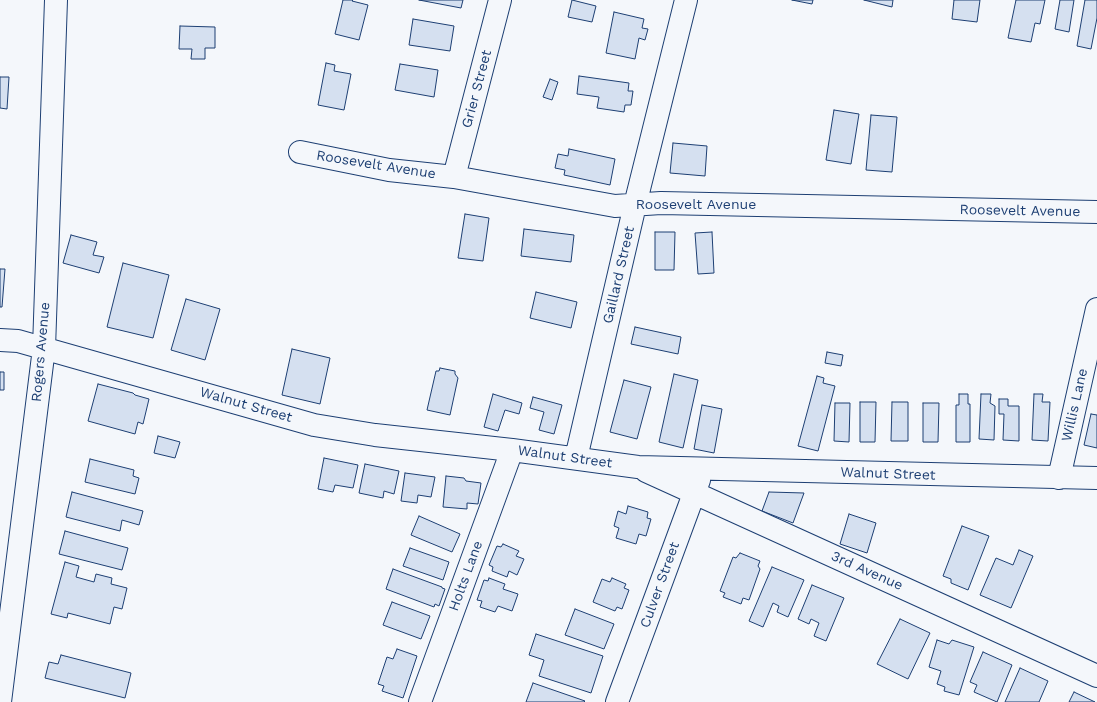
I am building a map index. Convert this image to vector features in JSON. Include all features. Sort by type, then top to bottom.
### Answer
[{"type":"street","name":"Rogers Avenue","points":[[0,702],[44,348],[56,0]]},
{"type":"street","name":"Grier Street","points":[[454,177],[500,0]]},
{"type":"street","name":"Gaillard Street","points":[[576,458],[635,205],[686,0]]},
{"type":"street","name":"Roosevelt Avenue","points":[[300,152],[389,170],[454,177],[615,206],[661,203],[1097,212]]},
{"type":"street","name":"Willis Lane","points":[[1059,478],[1097,309]]},
{"type":"street","name":"Walnut Street","points":[[0,340],[18,341],[321,426],[375,435],[512,450],[638,467],[1097,478]]},
{"type":"street","name":"Holts Lane","points":[[420,702],[512,450]]},
{"type":"street","name":"3rd Avenue","points":[[638,467],[1097,676]]},
{"type":"street","name":"Culver Street","points":[[617,702],[703,469]]},
{"type":"building","points":[[343,0],[353,0],[352,1],[368,5],[359,40],[335,34]]},
{"type":"building","points":[[419,0],[463,0],[461,8]]},
{"type":"building","points":[[572,0],[596,6],[592,22],[568,17]]},
{"type":"building","points":[[792,0],[813,0],[812,4]]},
{"type":"building","points":[[864,0],[893,0],[892,7]]},
{"type":"building","points":[[954,0],[980,0],[977,22],[952,19]]},
{"type":"building","points":[[1016,0],[1045,0],[1040,24],[1035,23],[1031,42],[1008,38]]},
{"type":"building","points":[[1060,0],[1074,0],[1069,32],[1055,29]]},
{"type":"building","points":[[1085,0],[1097,0],[1097,18],[1091,49],[1077,46]]},
{"type":"building","points":[[614,12],[644,19],[642,28],[648,29],[645,40],[639,38],[635,59],[606,53]]},
{"type":"building","points":[[413,19],[454,26],[450,51],[409,45]]},
{"type":"building","points":[[180,26],[215,27],[215,48],[205,48],[205,59],[191,59],[192,49],[179,49]]},
{"type":"building","points":[[326,63],[335,65],[334,71],[351,74],[344,110],[318,105]]},
{"type":"building","points":[[400,64],[438,70],[434,97],[395,90]]},
{"type":"building","points":[[579,76],[629,83],[628,91],[633,91],[631,105],[625,105],[624,112],[597,108],[599,97],[577,94]]},
{"type":"building","points":[[0,77],[9,77],[7,109],[0,108]]},
{"type":"building","points":[[550,79],[558,82],[552,100],[543,97]]},
{"type":"building","points":[[834,110],[859,114],[851,164],[826,160]]},
{"type":"building","points":[[871,115],[897,117],[892,172],[866,170]]},
{"type":"building","points":[[673,143],[707,146],[705,176],[670,173]]},
{"type":"building","points":[[569,149],[615,159],[610,185],[564,175],[565,170],[555,168],[558,154],[568,156]]},
{"type":"building","points":[[465,214],[489,218],[483,261],[458,258]]},
{"type":"building","points":[[524,229],[574,235],[571,262],[521,256]]},
{"type":"building","points":[[655,232],[675,232],[674,270],[655,270]]},
{"type":"building","points":[[712,232],[714,273],[698,274],[695,233]]},
{"type":"building","points":[[71,235],[97,242],[93,255],[104,257],[99,273],[63,263]]},
{"type":"building","points":[[123,263],[169,275],[153,338],[107,327]]},
{"type":"building","points":[[0,269],[5,269],[2,307],[0,307]]},
{"type":"building","points":[[536,292],[577,302],[571,328],[530,318]]},
{"type":"building","points":[[186,299],[220,309],[205,360],[171,350]]},
{"type":"building","points":[[635,327],[681,337],[678,354],[631,344]]},
{"type":"building","points":[[292,349],[330,358],[320,404],[282,395]]},
{"type":"building","points":[[827,352],[843,355],[841,366],[825,363]]},
{"type":"building","points":[[440,368],[455,371],[458,378],[450,415],[427,410],[436,371],[439,371]]},
{"type":"building","points":[[0,372],[4,372],[4,390],[0,390]]},
{"type":"building","points":[[674,374],[698,380],[683,448],[659,442]]},
{"type":"building","points":[[817,376],[824,378],[823,383],[835,386],[818,451],[798,446]]},
{"type":"building","points":[[624,380],[651,387],[637,439],[610,432]]},
{"type":"building","points":[[98,384],[133,393],[149,399],[143,424],[138,422],[135,434],[88,421]]},
{"type":"building","points":[[493,394],[522,403],[519,414],[505,410],[498,431],[484,427]]},
{"type":"building","points":[[959,394],[968,394],[968,404],[970,404],[970,442],[956,442],[956,405],[959,405]]},
{"type":"building","points":[[981,394],[991,394],[990,403],[995,406],[994,440],[979,439]]},
{"type":"building","points":[[1034,394],[1043,394],[1042,402],[1050,402],[1048,441],[1032,440]]},
{"type":"building","points":[[533,397],[562,405],[554,434],[539,430],[544,412],[530,408]]},
{"type":"building","points":[[999,399],[1008,399],[1008,406],[1019,406],[1019,441],[1003,440],[1004,414],[999,414]]},
{"type":"building","points":[[860,402],[876,402],[875,442],[860,442]]},
{"type":"building","points":[[892,402],[908,402],[908,441],[891,441]]},
{"type":"building","points":[[835,403],[850,403],[849,442],[834,441]]},
{"type":"building","points":[[923,403],[939,403],[938,442],[923,442]]},
{"type":"building","points":[[702,405],[722,409],[714,453],[694,449]]},
{"type":"building","points":[[1091,414],[1097,415],[1097,448],[1084,445]]},
{"type":"building","points":[[158,436],[180,442],[175,458],[154,453]]},
{"type":"building","points":[[324,458],[358,465],[353,488],[335,485],[333,492],[318,489]]},
{"type":"building","points":[[90,459],[134,470],[133,476],[139,478],[135,494],[85,482]]},
{"type":"building","points":[[365,464],[399,471],[394,494],[384,491],[383,498],[359,493]]},
{"type":"building","points":[[405,473],[435,477],[431,497],[418,495],[417,503],[401,501]]},
{"type":"building","points":[[446,476],[464,478],[466,481],[481,483],[478,504],[467,503],[467,509],[443,507]]},
{"type":"building","points":[[72,492],[143,511],[139,525],[122,520],[120,531],[66,517]]},
{"type":"building","points":[[769,492],[804,493],[793,523],[762,511]]},
{"type":"building","points":[[628,506],[648,512],[647,518],[651,519],[646,536],[639,534],[636,544],[616,538],[619,528],[614,526],[618,511],[626,514]]},
{"type":"building","points":[[849,514],[876,523],[867,553],[840,544]]},
{"type":"building","points":[[419,516],[460,534],[452,552],[411,535]]},
{"type":"building","points":[[962,526],[989,536],[968,590],[951,583],[951,579],[943,576]]},
{"type":"building","points":[[65,531],[128,548],[122,570],[59,554]]},
{"type":"building","points":[[503,544],[519,551],[516,556],[524,559],[517,575],[509,571],[507,577],[492,571],[493,567],[489,565],[497,546],[501,547]]},
{"type":"building","points":[[410,548],[449,562],[443,580],[403,566]]},
{"type":"building","points":[[1019,550],[1033,556],[1011,608],[980,595],[996,558],[1013,565]]},
{"type":"building","points":[[740,553],[760,561],[758,566],[760,569],[749,600],[743,598],[741,604],[723,597],[725,593],[720,591],[733,557],[736,558]]},
{"type":"building","points":[[65,562],[79,566],[76,577],[94,582],[96,574],[112,578],[111,584],[127,588],[122,609],[114,607],[110,624],[68,613],[67,618],[51,614]]},
{"type":"building","points":[[772,567],[804,580],[788,617],[777,612],[779,606],[773,603],[763,627],[749,621]]},
{"type":"building","points":[[393,569],[445,589],[439,606],[435,604],[434,607],[386,589]]},
{"type":"building","points":[[489,578],[505,584],[503,589],[518,594],[512,611],[498,606],[495,612],[480,607],[482,601],[477,600],[484,580],[488,581]]},
{"type":"building","points":[[612,578],[626,584],[624,588],[629,590],[622,609],[617,607],[615,611],[593,602],[602,579],[610,582]]},
{"type":"building","points":[[812,585],[844,598],[826,641],[814,636],[819,623],[811,619],[809,624],[798,619]]},
{"type":"building","points":[[392,602],[430,616],[421,639],[383,625]]},
{"type":"building","points":[[575,609],[614,624],[604,649],[565,635]]},
{"type":"building","points":[[900,619],[930,633],[908,679],[877,664]]},
{"type":"building","points":[[536,634],[603,656],[591,693],[539,676],[544,660],[529,655]]},
{"type":"building","points":[[937,640],[949,644],[952,640],[974,647],[959,695],[944,691],[945,687],[937,684],[941,671],[929,667]]},
{"type":"building","points":[[397,649],[417,656],[403,698],[382,691],[384,686],[378,684],[387,657],[393,659]]},
{"type":"building","points":[[983,652],[1012,665],[997,702],[974,692],[977,685],[970,682]]},
{"type":"building","points":[[61,655],[131,673],[125,698],[45,678],[49,662],[58,664]]},
{"type":"building","points":[[1020,668],[1048,681],[1039,702],[1005,702]]},
{"type":"building","points":[[533,683],[585,701],[526,702]]},
{"type":"building","points":[[1074,692],[1095,702],[1069,702]]}]
